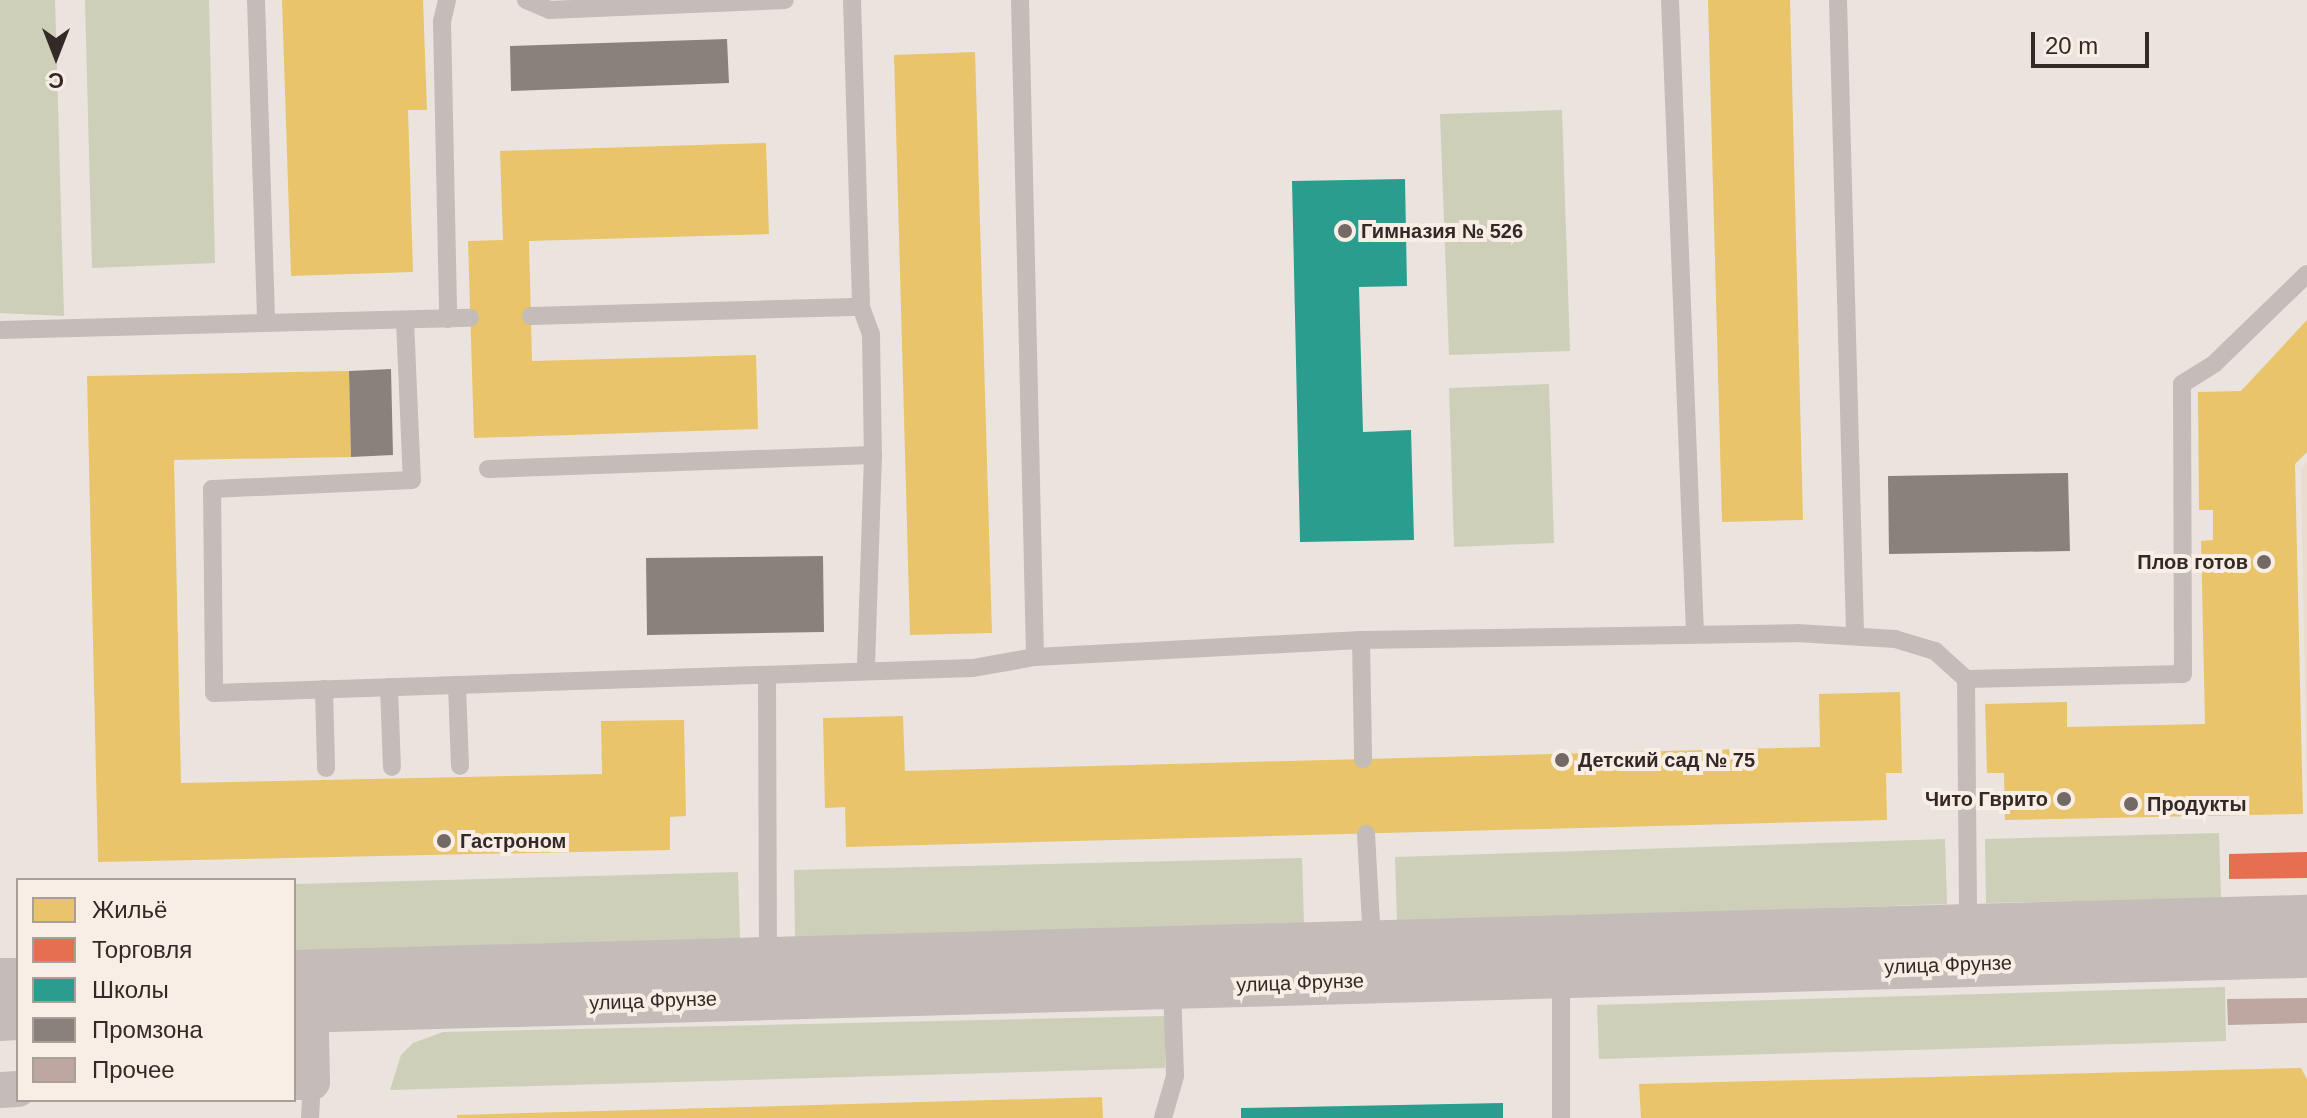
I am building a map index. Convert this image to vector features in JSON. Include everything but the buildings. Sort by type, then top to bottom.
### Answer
[{"type":"street","name":"улица Фрунзе","points":[[302,991],[1968,945],[2307,917]]},
{"type":"street","name":"улица Фрунзе","points":[[1968,945],[2307,956]]},
{"type":"street","points":[[302,991],[303,1082]]},
{"type":"lane","points":[[256,0],[266,322]]},
{"type":"lane","points":[[447,0],[442,21],[448,319]]},
{"type":"lane","points":[[526,0],[549,10],[785,0]]},
{"type":"lane","points":[[852,0],[861,307],[871,334],[873,455],[866,671]]},
{"type":"lane","points":[[1020,0],[1035,657]]},
{"type":"lane","points":[[1670,0],[1695,634]]},
{"type":"lane","points":[[1838,0],[1855,633]]},
{"type":"lane","points":[[405,321],[412,480],[212,489],[214,693],[973,668],[1035,657],[1361,640],[1695,634],[1855,633],[1935,651],[1966,679],[2183,674],[2182,384],[2215,363],[2307,274]]},
{"type":"lane","points":[[531,316],[861,307]]},
{"type":"lane","points":[[0,330],[470,318]]},
{"type":"lane","points":[[488,469],[873,455]]},
{"type":"lane","points":[[1361,640],[1363,759]]},
{"type":"lane","points":[[767,675],[768,978]]},
{"type":"lane","points":[[1966,679],[1968,945]]},
{"type":"lane","points":[[457,685],[460,766]]},
{"type":"lane","points":[[389,687],[392,767]]},
{"type":"lane","points":[[324,689],[326,768]]},
{"type":"lane","points":[[1366,834],[1373,962]]},
{"type":"lane","points":[[1560,957],[1561,1118]]},
{"type":"lane","points":[[1163,1118],[1175,1076],[1171,968]]},
{"type":"lane","points":[[303,1082],[310,1118]]},
{"type":"green space","points":[[0,0],[55,0],[64,316],[0,313]]},
{"type":"green space","points":[[85,0],[209,0],[215,263],[92,268]]},
{"type":"green space","points":[[1562,110],[1570,351],[1449,355],[1440,114]]},
{"type":"green space","points":[[1549,384],[1554,543],[1454,547],[1449,388]]},
{"type":"green space","points":[[2219,833],[2221,898],[1986,903],[1985,839]]},
{"type":"green space","points":[[1945,839],[1947,904],[1397,922],[1395,857]]},
{"type":"green space","points":[[1302,858],[1304,925],[795,938],[794,870]]},
{"type":"green space","points":[[738,872],[740,938],[296,951],[296,884]]},
{"type":"green space","points":[[2225,987],[2226,1041],[1599,1059],[1597,1005]]},
{"type":"green space","points":[[1165,1016],[1165,1068],[390,1090],[401,1055],[413,1043],[443,1032]]},
{"type":"shaded area","points":[[2307,462],[2307,792],[2301,469]]},
{"type":"place","name":"Гимназия № 526","points":[[1345,231]]},
{"type":"place","name":"Плов готов","points":[[2264,562]]},
{"type":"place","name":"Детский сад № 75","points":[[1562,760]]},
{"type":"place","name":"Чито Гврито","points":[[2064,799]]},
{"type":"place","name":"Продукты","points":[[2131,804]]},
{"type":"place","name":"Гастроном","points":[[444,841]]}]
